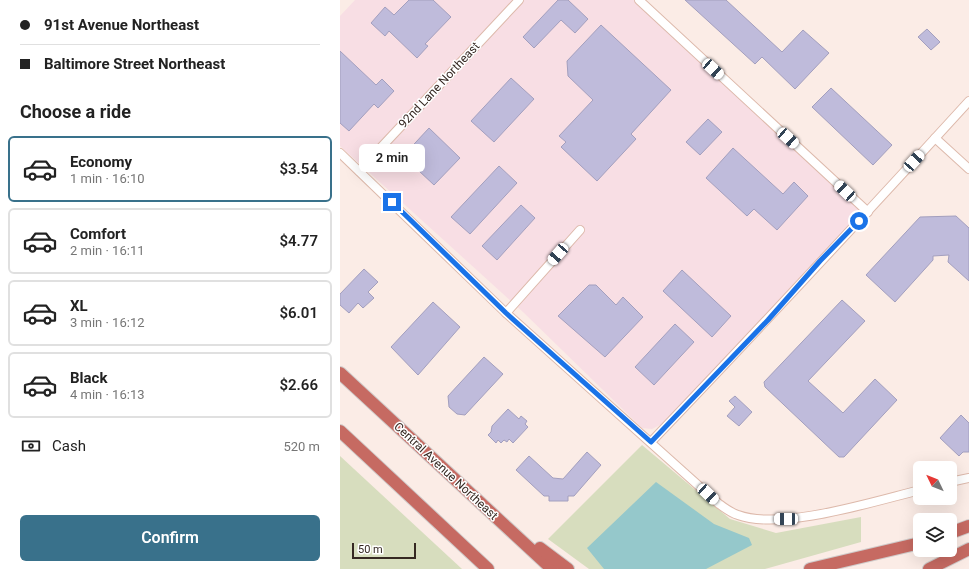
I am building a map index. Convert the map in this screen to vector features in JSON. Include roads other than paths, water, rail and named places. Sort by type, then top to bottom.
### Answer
[{"type":"highway","name":"Central Avenue Northeast","points":[[340,373],[552,569]]},
{"type":"highway","points":[[340,431],[488,569]]},
{"type":"highway","points":[[458,483],[568,569]]},
{"type":"highway","points":[[957,530],[969,526]]},
{"type":"highway","points":[[810,569],[913,545]]},
{"type":"highway","points":[[929,569],[969,549]]},
{"type":"street","name":"92nd Lane Northeast","points":[[359,171],[519,0]]},
{"type":"street","points":[[639,0],[868,212]]},
{"type":"street","points":[[651,442],[868,212],[969,101]]},
{"type":"street","points":[[935,138],[969,169]]},
{"type":"street","points":[[340,153],[506,313],[719,504],[737,515],[757,519],[786,519],[835,511],[913,492]]},
{"type":"street","points":[[506,313],[580,230]]},
{"type":"street","points":[[957,481],[969,478]]},
{"type":"water","points":[[656,482],[714,524],[749,538],[752,545],[706,569],[604,569],[587,548]]}]
